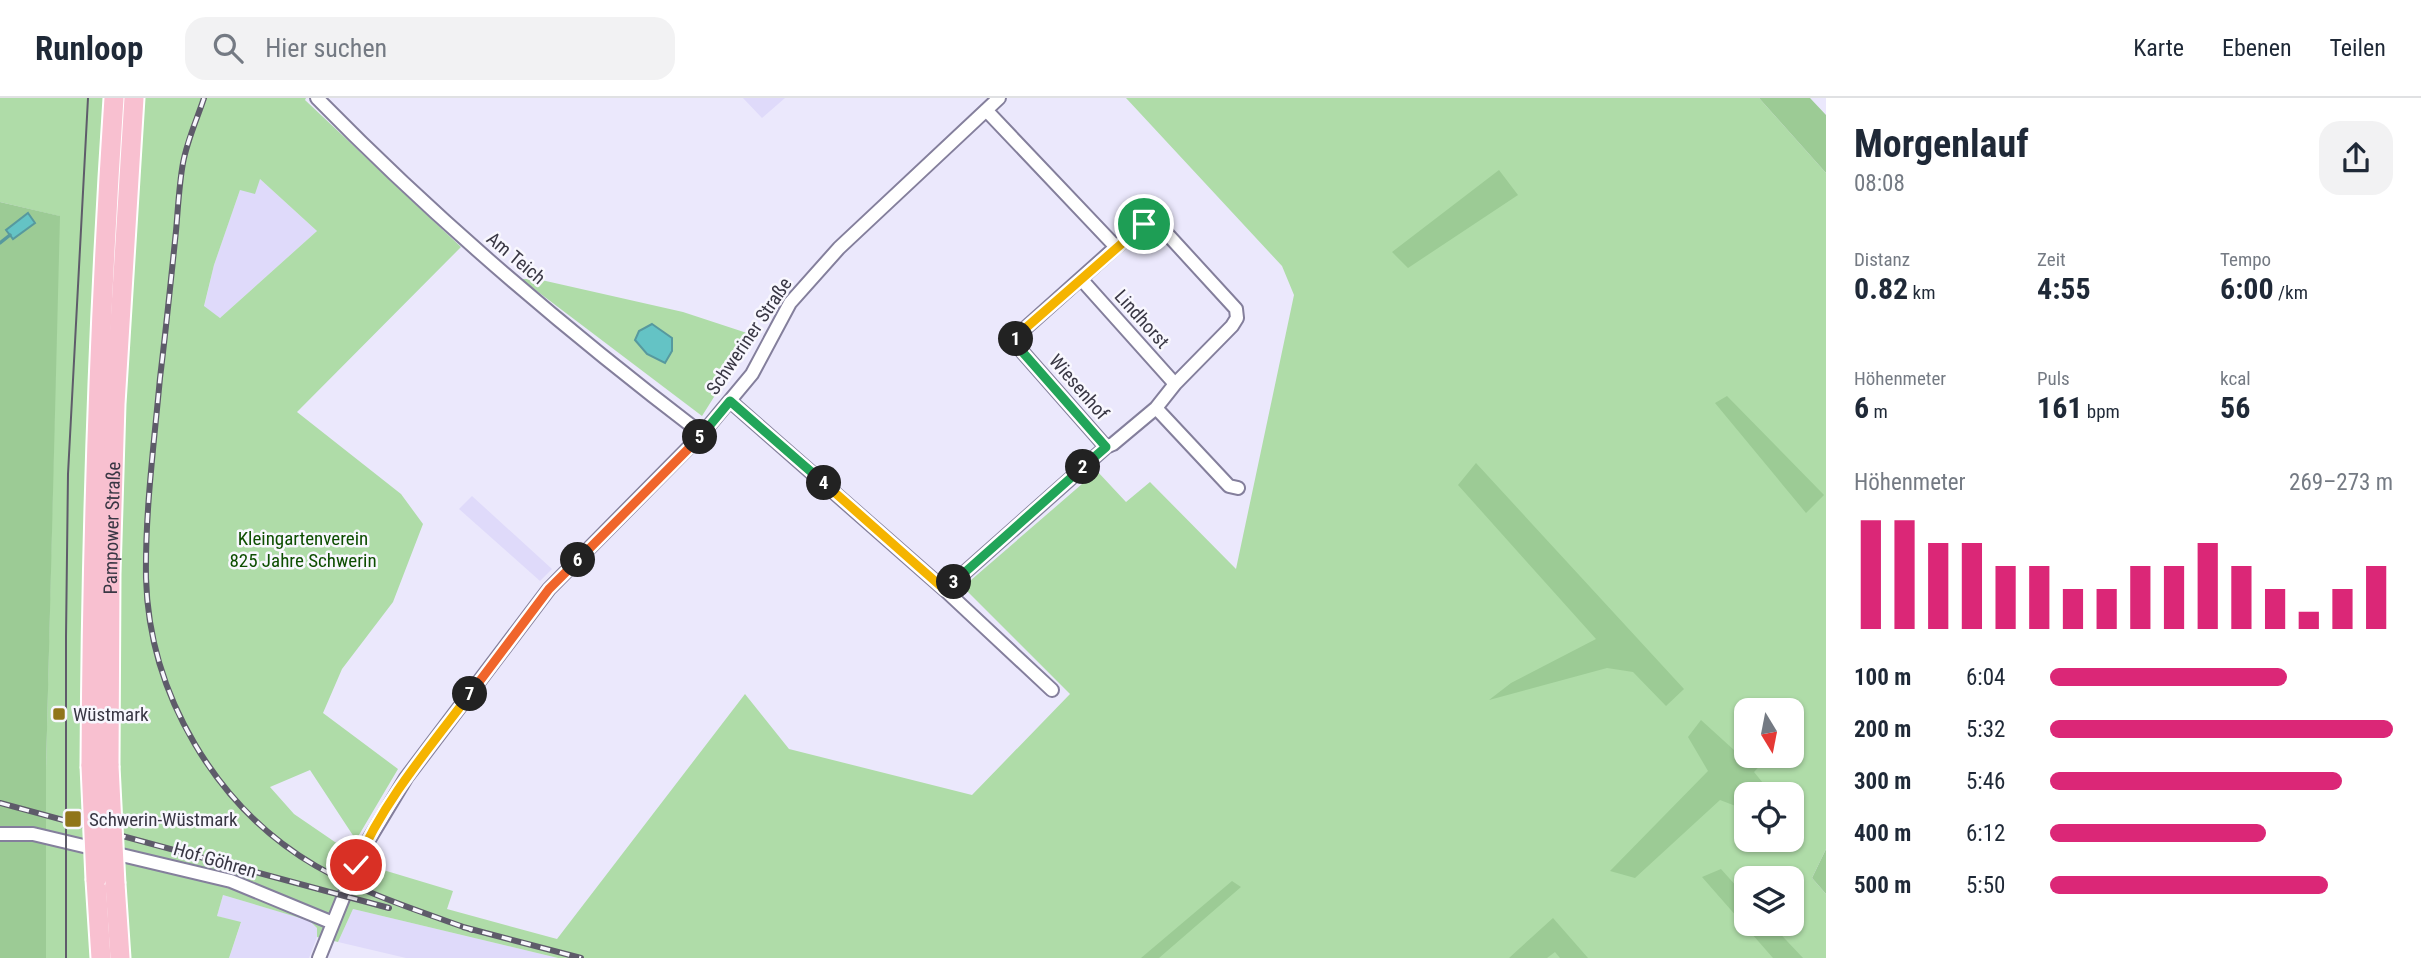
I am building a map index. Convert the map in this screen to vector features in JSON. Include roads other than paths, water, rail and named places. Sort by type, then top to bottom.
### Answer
[{"type":"main road","name":"Pampower Straße","points":[[102,958],[105,882],[92,574],[97,402],[114,98]]},
{"type":"main road","name":"Pampower Straße","points":[[100,766],[115,404],[134,98]]},
{"type":"main road","name":"Pampower Straße","points":[[105,882],[120,958]]},
{"type":"street","name":"Am Teich","points":[[317,98],[378,160],[484,257],[615,368],[702,434]]},
{"type":"street","name":"Schweriner Straße","points":[[319,958],[362,851],[415,767],[549,589],[702,434],[752,374],[790,303],[839,248],[999,98]]},
{"type":"street","points":[[986,110],[1116,247],[1144,224],[1151,221],[1159,225],[1237,309],[1237,318],[1232,326],[1175,384],[1156,408],[1106,447]]},
{"type":"street","name":"Wiesenhof","points":[[945,590],[1106,447],[1019,348],[1016,339],[1116,247]]},
{"type":"street","name":"Lindhorst","points":[[1081,279],[1175,384]]},
{"type":"street","points":[[730,401],[945,590],[1052,690]]},
{"type":"street","points":[[1156,408],[1229,486],[1238,488]]},
{"type":"street","name":"Hof Göhren","points":[[0,834],[33,834],[232,881],[333,923]]},
{"type":"waterway","points":[[0,243],[10,235]]},
{"type":"tram line","points":[[66,958],[68,474],[88,98]]},
{"type":"railway","points":[[204,98],[187,147],[182,171],[148,503],[146,578],[150,621],[160,664],[175,705],[195,744],[219,780],[248,813],[280,842],[316,866],[354,885],[472,930]]},
{"type":"railway","points":[[0,803],[389,908]]},
{"type":"railway","points":[[463,927],[581,958]]},
{"type":"place","name":"Wüstmark","points":[[59,714]]},
{"type":"place","name":"Schwerin-Wüstmark","points":[[73,819]]},
{"type":"park label","name":"Kleingartenverein 825 Jahre Schwerin","points":[[303,549]]}]
